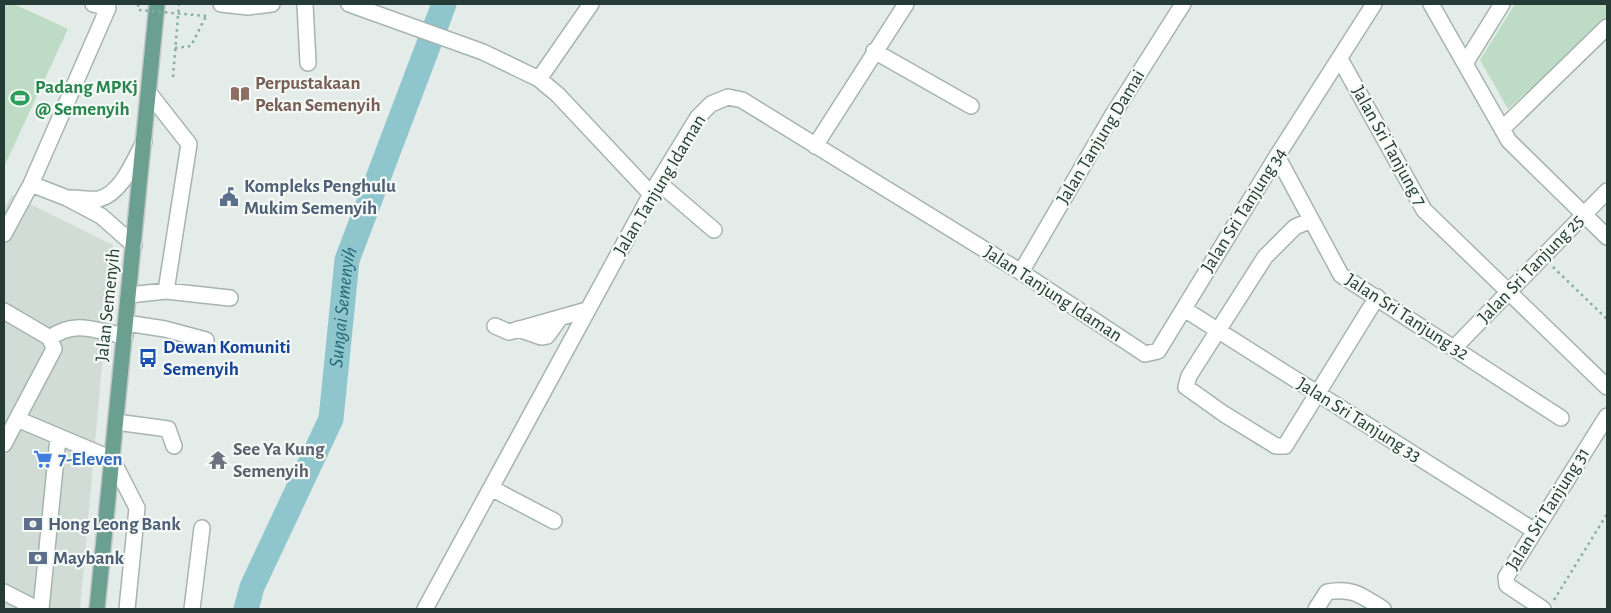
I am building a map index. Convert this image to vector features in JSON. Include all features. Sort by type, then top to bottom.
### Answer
[{"type":"main road","name":"Jalan Semenyih","points":[[98,609],[157,4]]},
{"type":"street","points":[[4,234],[32,184],[108,8],[93,4]]},
{"type":"street","points":[[222,4],[248,7],[272,4]]},
{"type":"street","points":[[305,4],[308,63]]},
{"type":"street","points":[[349,4],[483,52],[538,80],[558,95],[655,188],[714,230]]},
{"type":"street","points":[[538,80],[592,4]]},
{"type":"street","points":[[815,146],[874,51],[906,4]]},
{"type":"street","name":"Jalan Tanjung Damai","points":[[1021,272],[1112,116],[1183,4]]},
{"type":"street","name":"Jalan Sri Tanjung 34","points":[[1145,354],[1158,351],[1277,156],[1374,4]]},
{"type":"street","points":[[1431,4],[1466,62],[1509,141],[1607,238]]},
{"type":"street","points":[[1466,62],[1502,4]]},
{"type":"street","points":[[1502,129],[1607,27]]},
{"type":"street","points":[[874,51],[971,106]]},
{"type":"street","name":"Jalan Sri Tanjung 7","points":[[1340,58],[1424,210],[1510,291],[1607,387]]},
{"type":"street","points":[[149,93],[188,144],[166,291]]},
{"type":"street","name":"Jalan Tanjung Idaman","points":[[425,609],[655,188],[698,117],[711,104],[728,97],[742,100],[1021,272],[1145,354]]},
{"type":"street","points":[[68,198],[97,199],[111,194],[117,188],[145,141]]},
{"type":"street","name":"Jalan Sri Tanjung 32","points":[[1277,156],[1341,275],[1561,418]]},
{"type":"street","points":[[32,184],[68,198],[101,216],[134,245]]},
{"type":"street","name":"Jalan Sri Tanjung 25","points":[[1454,348],[1607,191]]},
{"type":"street","points":[[1311,220],[1295,227],[1265,257],[1189,376],[1186,387],[1224,414],[1276,446],[1285,446],[1376,297]]},
{"type":"street","points":[[129,295],[166,291],[230,298]]},
{"type":"street","name":"Jalan Sri Tanjung 33","points":[[1184,309],[1535,531]]},
{"type":"street","points":[[495,326],[509,332],[587,310]]},
{"type":"street","points":[[4,311],[50,338],[54,349],[4,444]]},
{"type":"street","points":[[50,338],[67,328],[77,327],[125,330],[165,329],[206,340]]},
{"type":"street","name":"Jalan Sri Tanjung 31","points":[[1548,605],[1507,585],[1506,577],[1607,416]]},
{"type":"street","points":[[17,419],[58,438],[112,459],[137,508],[127,609]]},
{"type":"street","points":[[116,422],[168,429],[174,446]]},
{"type":"street","points":[[41,609],[58,438]]},
{"type":"street","points":[[490,488],[554,522]]},
{"type":"street","points":[[192,609],[202,528]]},
{"type":"street","points":[[1316,609],[1327,592],[1343,589],[1358,593],[1383,609]]},
{"type":"street","points":[[4,592],[37,609]]},
{"type":"path","points":[[138,4],[138,10],[206,16],[191,46],[175,48]]},
{"type":"path","points":[[173,77],[179,4]]},
{"type":"path","points":[[1542,258],[1607,319]]},
{"type":"path","points":[[1548,605],[1607,514]]},
{"type":"shaded area","points":[[12,195],[113,245],[80,609],[4,609],[4,209]]},
{"type":"green space","name":"Padang MPKj @ Semenyih","points":[[4,4],[14,4],[68,29],[4,167]]},
{"type":"green space","points":[[1515,4],[1607,4],[1607,20],[1508,109],[1480,60]]},
{"type":"waterway","name":"Sungai Semenyih","points":[[246,609],[252,587],[331,419],[347,260],[444,4]]},
{"type":"place","name":"Perpustakaan Pekan Semenyih","points":[[240,94]]},
{"type":"place","name":"Padang MPKj @ Semenyih","points":[[20,98]]},
{"type":"place","name":"Kompleks Penghulu Mukim Semenyih","points":[[229,197]]},
{"type":"place","name":"Dewan Komuniti Semenyih","points":[[148,358]]},
{"type":"place","name":"7-Eleven","points":[[43,459]]},
{"type":"place","name":"See Ya Kung Semenyih","points":[[218,460]]},
{"type":"place","name":"Hong Leong Bank","points":[[33,524]]},
{"type":"place","name":"Maybank","points":[[38,558]]}]
